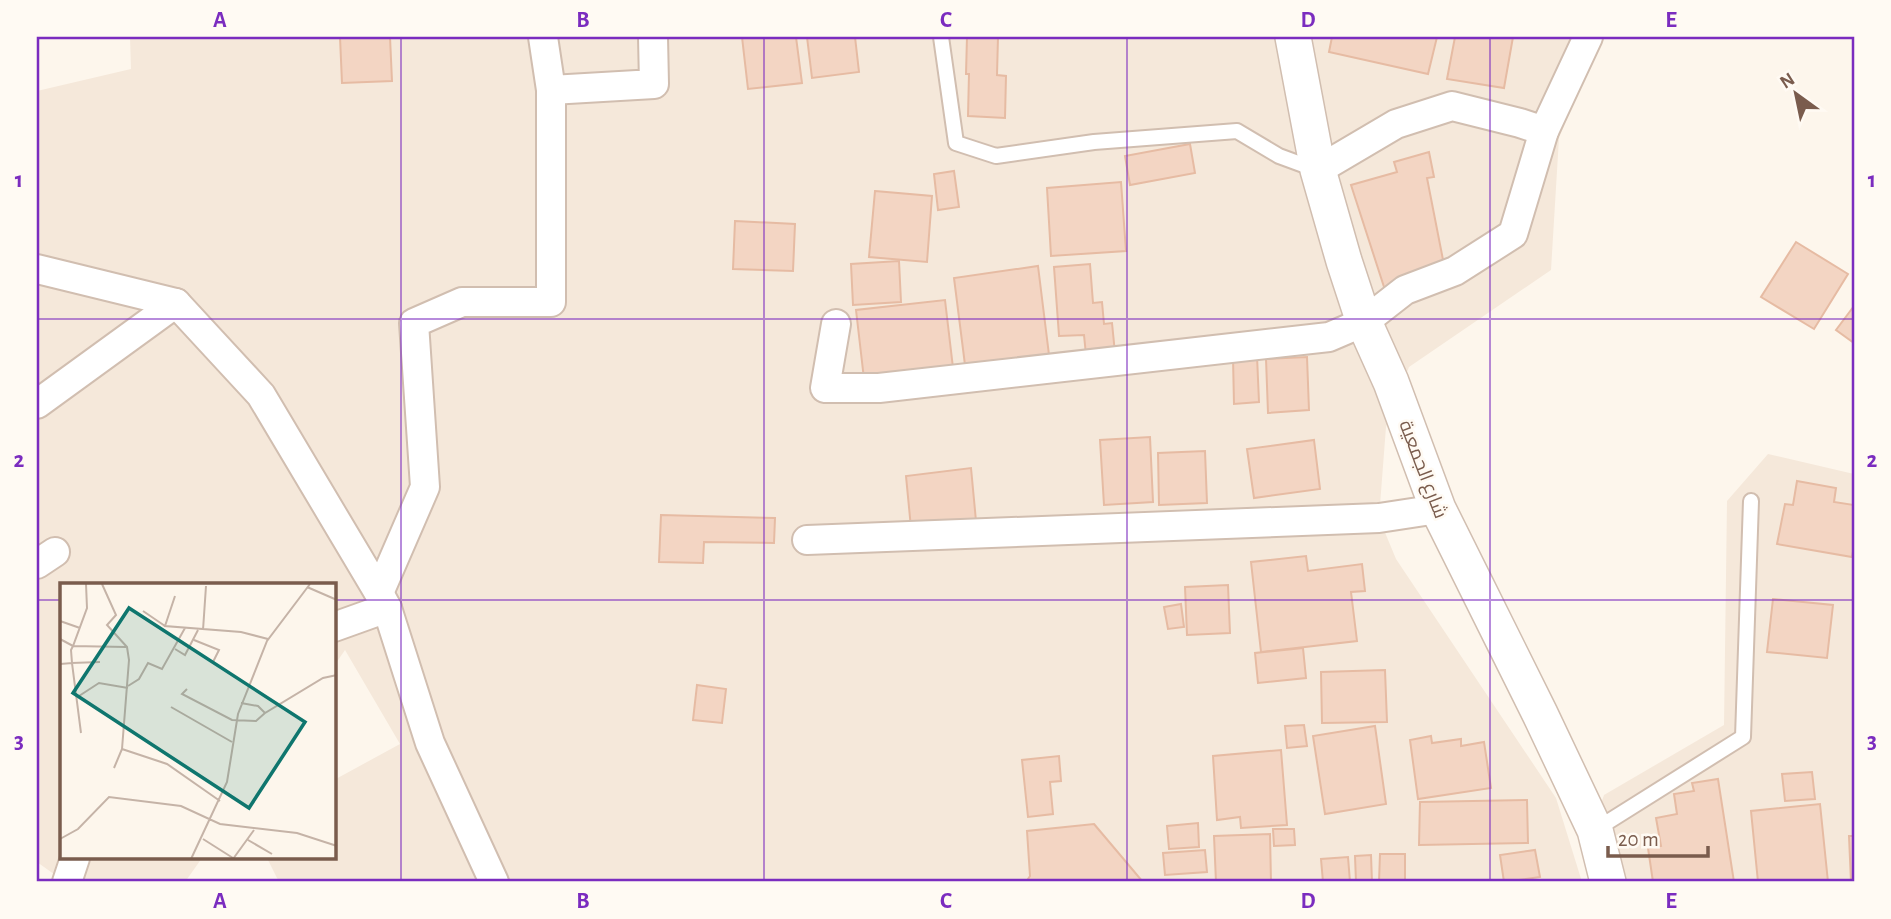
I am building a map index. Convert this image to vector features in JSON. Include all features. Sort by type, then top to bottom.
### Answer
[{"type":"street","points":[[336,626],[383,600],[425,487],[414,323],[462,302],[551,302],[551,90],[543,37]]},
{"type":"street","points":[[551,90],[654,84],[653,37]]},
{"type":"street","name":"شارع الجمعية","points":[[1293,37],[1318,170],[1364,322],[1391,382],[1438,509],[1595,830],[1608,882]]},
{"type":"street","points":[[836,324],[825,388],[879,388],[1329,337],[1364,322],[1405,290],[1455,271],[1513,234],[1544,131],[1588,37]]},
{"type":"street","points":[[1318,170],[1396,124],[1452,106],[1544,131]]},
{"type":"street","points":[[37,269],[176,303],[261,395],[383,600],[430,743],[494,882]]},
{"type":"street","points":[[37,404],[176,303]]},
{"type":"street","points":[[807,540],[1379,518],[1438,509]]},
{"type":"street","points":[[67,882],[74,860]]},
{"type":"lane","points":[[942,37],[956,143],[996,156],[1094,142],[1237,131],[1279,156],[1318,170]]},
{"type":"lane","points":[[1595,830],[1743,737],[1751,501]]},
{"type":"shaded area","points":[[130,37],[1601,37],[1559,138],[1551,270],[1409,367],[1386,427],[1379,518],[1396,559],[1556,798],[1582,882],[279,882],[268,860],[336,860],[336,779],[400,744],[345,650],[336,663],[336,583],[60,583],[60,860],[201,860],[185,882],[65,882],[37,862],[37,91],[131,69]]},
{"type":"shaded area","points":[[1768,454],[1854,474],[1854,882],[1594,882],[1586,847],[1604,795],[1724,725],[1727,501]]},
{"type":"building","points":[[340,37],[390,37],[392,81],[342,83]]},
{"type":"building","points":[[742,37],[796,37],[802,83],[748,89]]},
{"type":"building","points":[[807,37],[855,37],[859,72],[812,78]]},
{"type":"building","points":[[967,37],[998,37],[997,75],[1006,76],[1005,118],[968,116]]},
{"type":"building","points":[[1332,37],[1437,37],[1428,74],[1329,52]]},
{"type":"building","points":[[1455,37],[1513,37],[1504,88],[1447,79]]},
{"type":"building","points":[[1190,144],[1195,173],[1130,185],[1125,156]]},
{"type":"building","points":[[1429,152],[1434,177],[1427,178],[1445,270],[1385,290],[1351,185],[1397,172],[1394,162]]},
{"type":"building","points":[[954,171],[959,207],[938,210],[934,174]]},
{"type":"building","points":[[1121,182],[1126,251],[1051,256],[1047,188]]},
{"type":"building","points":[[875,191],[932,196],[927,262],[869,257]]},
{"type":"building","points":[[735,221],[795,224],[793,271],[733,269]]},
{"type":"building","points":[[1796,242],[1848,274],[1814,329],[1761,297]]},
{"type":"building","points":[[899,261],[901,302],[853,305],[851,264]]},
{"type":"building","points":[[1090,264],[1093,303],[1102,302],[1104,324],[1112,323],[1115,353],[1086,355],[1084,335],[1059,336],[1054,267]]},
{"type":"building","points":[[1038,266],[1049,355],[965,365],[954,278]]},
{"type":"building","points":[[945,300],[953,368],[864,379],[856,310]]},
{"type":"building","points":[[1854,306],[1854,343],[1836,330]]},
{"type":"building","points":[[1257,356],[1259,402],[1234,404],[1233,358]]},
{"type":"building","points":[[1307,357],[1309,410],[1268,413],[1266,359]]},
{"type":"building","points":[[1150,437],[1153,502],[1104,505],[1100,440]]},
{"type":"building","points":[[1314,440],[1320,489],[1254,498],[1247,449]]},
{"type":"building","points":[[1205,451],[1207,503],[1159,505],[1158,453]]},
{"type":"building","points":[[971,468],[976,521],[911,528],[906,476]]},
{"type":"building","points":[[1797,481],[1836,488],[1834,502],[1854,505],[1852,557],[1777,544],[1785,504],[1793,505]]},
{"type":"building","points":[[661,515],[775,518],[774,543],[704,542],[703,563],[659,562]]},
{"type":"building","points":[[1306,556],[1308,571],[1362,564],[1365,591],[1351,592],[1357,641],[1261,652],[1251,562]]},
{"type":"building","points":[[1228,585],[1230,633],[1187,635],[1185,587]]},
{"type":"building","points":[[1773,599],[1833,605],[1827,658],[1767,652]]},
{"type":"building","points":[[1181,604],[1184,627],[1168,629],[1164,607]]},
{"type":"building","points":[[1303,648],[1306,678],[1258,683],[1255,653]]},
{"type":"building","points":[[1385,670],[1387,722],[1322,723],[1321,672]]},
{"type":"building","points":[[697,685],[726,689],[722,723],[693,720]]},
{"type":"building","points":[[1304,725],[1307,746],[1287,748],[1285,726]]},
{"type":"building","points":[[1375,726],[1386,804],[1325,814],[1313,736]]},
{"type":"building","points":[[1431,736],[1432,743],[1461,739],[1461,746],[1484,742],[1491,788],[1418,799],[1410,740]]},
{"type":"building","points":[[1281,750],[1287,825],[1241,828],[1240,817],[1217,820],[1213,756]]},
{"type":"building","points":[[1059,756],[1061,781],[1050,782],[1053,814],[1028,817],[1022,760]]},
{"type":"building","points":[[1812,772],[1815,799],[1785,801],[1782,774]]},
{"type":"building","points":[[1718,779],[1734,882],[1653,882],[1648,848],[1661,846],[1656,818],[1677,814],[1674,794],[1694,791],[1692,783]]},
{"type":"building","points":[[1527,800],[1528,843],[1419,845],[1420,802]]},
{"type":"building","points":[[1820,804],[1828,882],[1758,882],[1751,811]]},
{"type":"building","points":[[1198,823],[1199,847],[1169,849],[1167,826]]},
{"type":"building","points":[[1094,824],[1143,882],[1026,882],[1030,876],[1027,831]]},
{"type":"building","points":[[1273,829],[1294,829],[1295,845],[1274,846]]},
{"type":"building","points":[[1270,834],[1271,882],[1216,882],[1214,836]]},
{"type":"building","points":[[1849,836],[1854,836],[1854,882],[1851,882]]},
{"type":"building","points":[[1205,850],[1207,872],[1165,875],[1163,853]]},
{"type":"building","points":[[1535,850],[1540,877],[1504,882],[1500,855]]},
{"type":"building","points":[[1380,854],[1405,854],[1405,882],[1379,882]]},
{"type":"building","points":[[1371,855],[1372,882],[1356,882],[1355,856]]},
{"type":"building","points":[[1348,857],[1350,882],[1323,882],[1321,859]]}]
